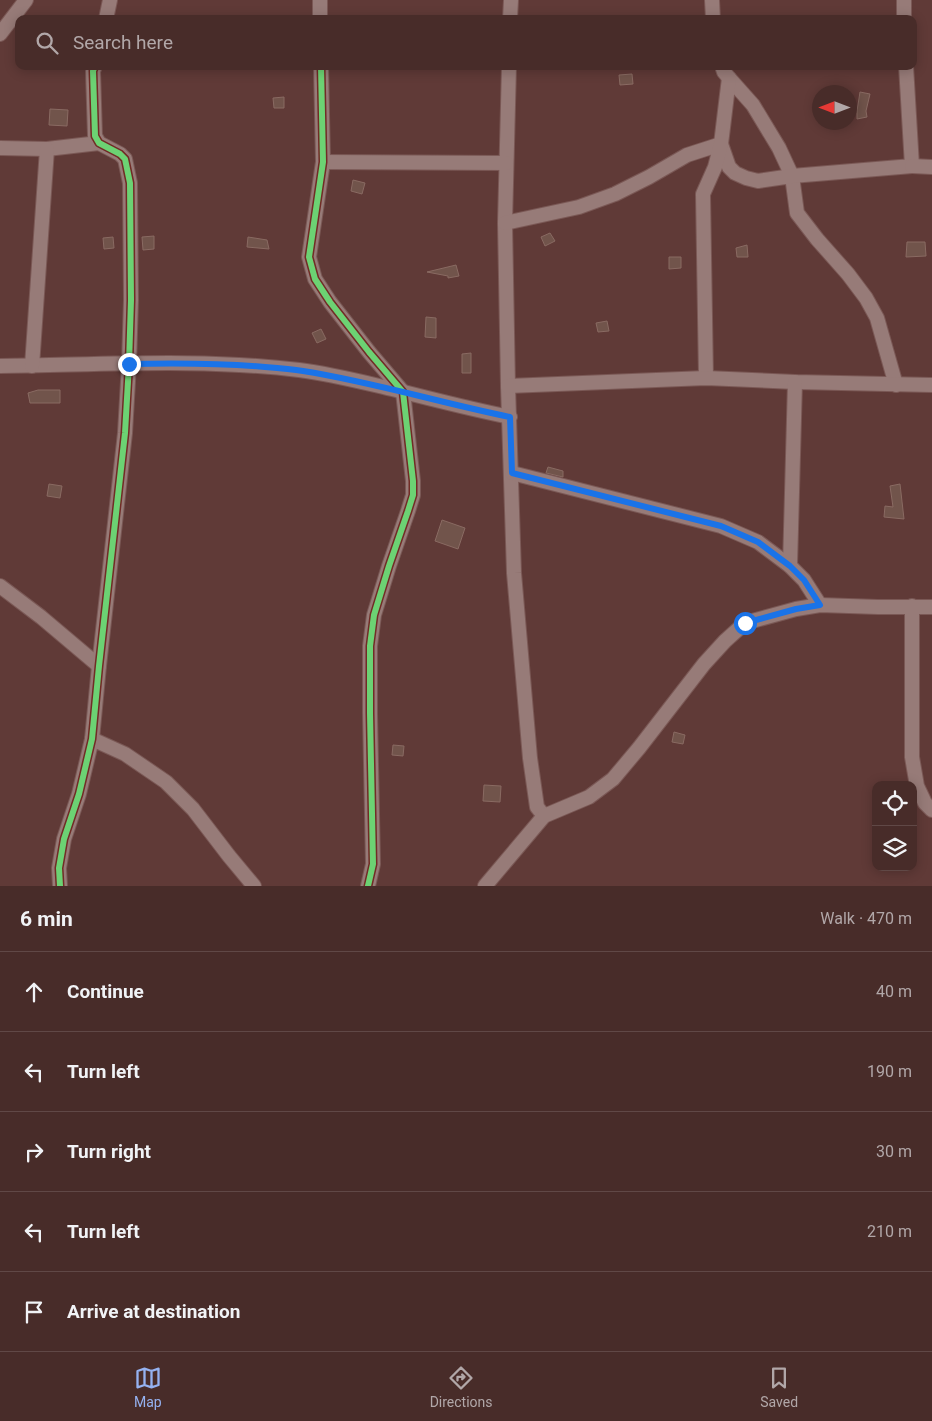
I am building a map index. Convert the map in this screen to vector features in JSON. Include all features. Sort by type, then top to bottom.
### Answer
[{"type":"street","points":[[0,34],[26,0]]},
{"type":"street","points":[[107,15],[110,0]]},
{"type":"street","points":[[320,0],[320,15]]},
{"type":"street","points":[[510,15],[511,0]]},
{"type":"street","points":[[712,0],[713,15]]},
{"type":"street","points":[[904,0],[904,15]]},
{"type":"street","points":[[60,886],[59,868],[64,839],[79,794],[92,739],[125,433],[129,364],[131,290],[130,183],[125,159],[120,154],[99,143],[94,136],[94,70]]},
{"type":"street","points":[[321,70],[323,162],[309,257],[315,279],[330,302],[403,392],[413,495],[374,615],[370,646],[373,864],[368,886]]},
{"type":"street","points":[[509,70],[506,223],[508,386],[514,573],[530,758],[537,808],[544,816]]},
{"type":"street","points":[[906,70],[912,166]]},
{"type":"street","points":[[706,378],[703,194],[715,167],[721,144],[725,72]]},
{"type":"street","points":[[725,72],[754,105],[779,148],[792,176],[796,213],[848,274],[866,298],[877,318],[896,385]]},
{"type":"street","points":[[0,148],[47,149],[99,143]]},
{"type":"street","points":[[506,223],[579,207],[615,194],[687,156],[721,144]]},
{"type":"street","points":[[721,144],[729,167],[734,173],[758,181],[792,176],[912,166],[932,167]]},
{"type":"street","points":[[32,366],[47,149]]},
{"type":"street","points":[[323,162],[506,163]]},
{"type":"street","points":[[0,366],[190,363],[301,370],[357,380],[474,410],[510,417]]},
{"type":"street","points":[[508,386],[706,378],[932,385]]},
{"type":"street","points":[[790,566],[795,382]]},
{"type":"street","points":[[512,473],[721,526],[758,542],[790,566],[804,580],[820,605]]},
{"type":"street","points":[[0,586],[99,666]]},
{"type":"street","points":[[485,886],[544,816],[589,796],[613,779],[704,664],[745,623],[796,609],[820,605],[932,606]]},
{"type":"street","points":[[912,606],[912,757],[917,786],[925,802],[932,810]]},
{"type":"street","points":[[92,739],[125,754],[166,782],[193,809],[254,886]]},
{"type":"building","points":[[632,74],[633,84],[620,85],[619,75]]},
{"type":"building","points":[[860,92],[870,94],[866,111],[867,117],[857,119]]},
{"type":"building","points":[[284,97],[284,108],[274,108],[273,98]]},
{"type":"building","points":[[50,109],[68,110],[67,126],[49,125]]},
{"type":"building","points":[[353,180],[365,183],[362,194],[351,191]]},
{"type":"building","points":[[550,233],[555,241],[545,246],[541,237]]},
{"type":"building","points":[[154,236],[154,249],[143,250],[142,237]]},
{"type":"building","points":[[113,237],[114,248],[104,249],[103,238]]},
{"type":"building","points":[[248,237],[267,240],[269,249],[247,247]]},
{"type":"building","points":[[907,242],[925,242],[926,256],[906,257]]},
{"type":"building","points":[[747,245],[748,257],[737,257],[736,248]]},
{"type":"building","points":[[669,257],[681,257],[681,268],[669,269]]},
{"type":"building","points":[[456,265],[459,276],[448,278],[448,276],[427,272]]},
{"type":"building","points":[[426,317],[436,318],[436,338],[425,337]]},
{"type":"building","points":[[607,321],[609,331],[598,332],[596,323]]},
{"type":"building","points":[[321,329],[326,339],[317,343],[312,333]]},
{"type":"building","points":[[471,353],[471,373],[462,373],[462,354]]},
{"type":"building","points":[[38,390],[60,390],[60,403],[30,403],[28,393]]},
{"type":"building","points":[[548,467],[563,471],[563,477],[546,473]]},
{"type":"building","points":[[49,484],[62,486],[60,498],[47,496]]},
{"type":"building","points":[[900,484],[904,519],[884,517],[885,506],[893,507],[890,486]]},
{"type":"building","points":[[442,520],[465,528],[458,549],[435,541]]},
{"type":"building","points":[[674,732],[685,735],[683,744],[672,742]]},
{"type":"building","points":[[393,745],[404,746],[403,756],[392,755]]},
{"type":"building","points":[[484,785],[501,786],[500,802],[483,801]]},
{"type":"cycle path","points":[[60,886],[59,868],[64,839],[79,794],[92,739],[125,433],[129,364],[131,300],[130,183],[125,159],[120,154],[99,143],[95,136],[93,70]]},
{"type":"cycle path","points":[[321,70],[323,162],[309,257],[315,279],[330,302],[403,392],[413,481],[413,495],[374,615],[370,646],[373,864],[368,886]]},
{"type":"route","points":[[129,364],[190,363],[301,370],[357,380],[474,410],[510,417],[512,473],[721,526],[758,542],[790,566],[804,580],[820,605],[796,609],[745,623]]}]
